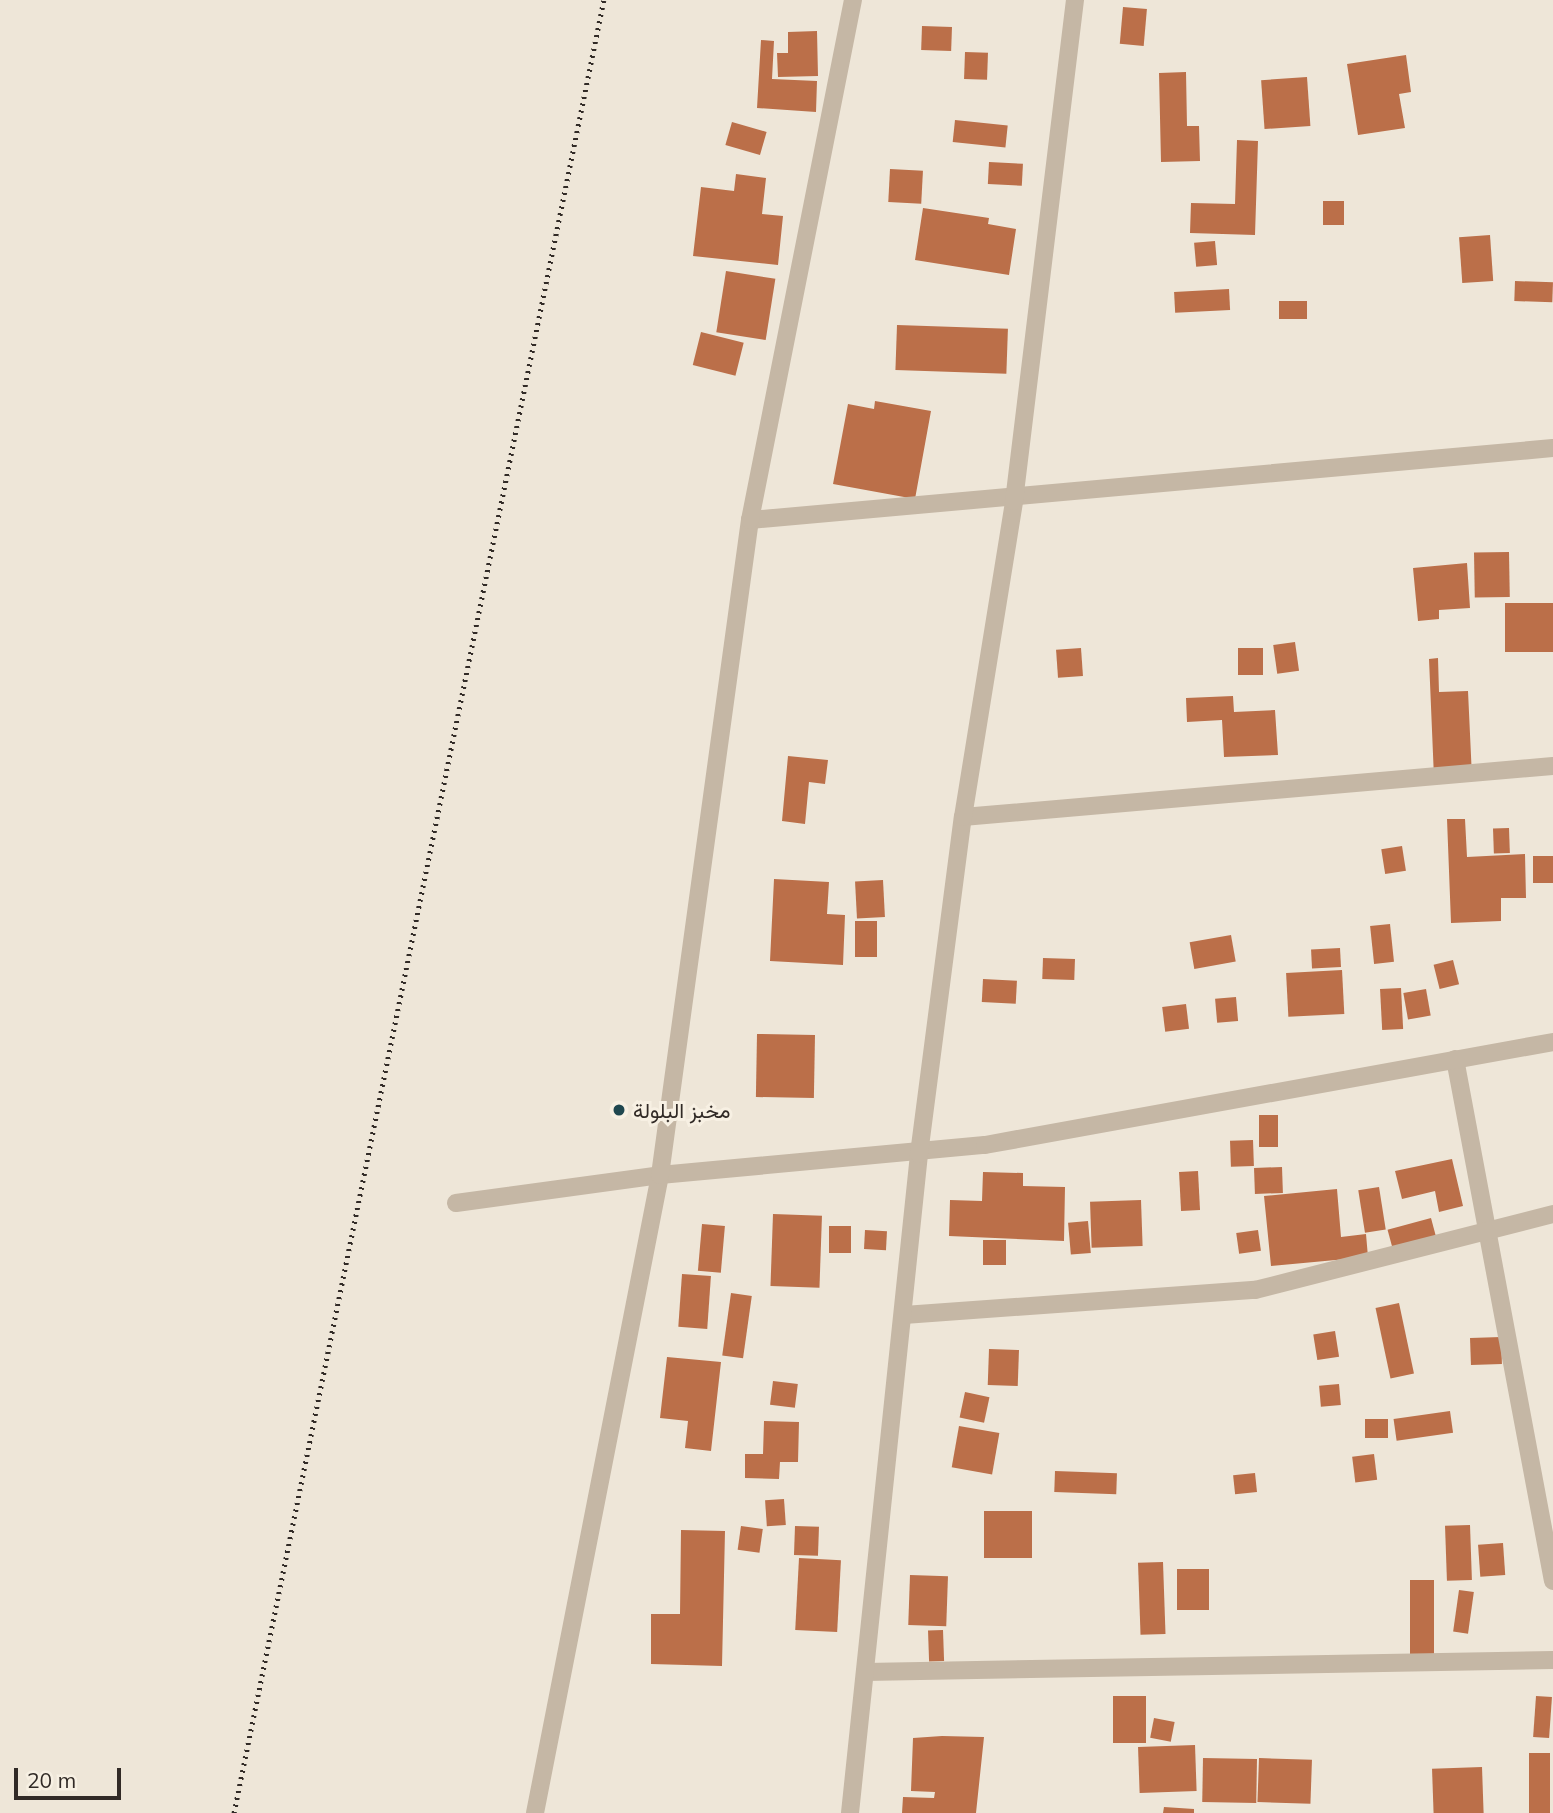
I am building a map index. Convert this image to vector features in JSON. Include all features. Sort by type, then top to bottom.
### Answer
[{"type":"street","points":[[535,1813],[660,1175],[750,520],[853,0]]},
{"type":"street","points":[[850,1813],[919,1154],[962,817],[1014,501],[1075,0]]},
{"type":"street","points":[[750,520],[1014,501],[1553,448]]},
{"type":"street","points":[[962,817],[1553,766]]},
{"type":"street","points":[[456,1203],[660,1175],[919,1154],[1553,1042]]},
{"type":"street","points":[[1455,1059],[1553,1581]]},
{"type":"street","points":[[904,1315],[1255,1290],[1553,1214]]},
{"type":"street","points":[[865,1672],[1553,1660]]},
{"type":"building","points":[[1123,7],[1147,9],[1144,46],[1120,44]]},
{"type":"building","points":[[922,26],[952,27],[951,51],[921,50]]},
{"type":"building","points":[[817,31],[818,76],[778,77],[777,53],[788,53],[788,32]]},
{"type":"building","points":[[761,40],[774,41],[772,79],[817,81],[816,112],[757,108]]},
{"type":"building","points":[[965,52],[988,53],[987,80],[964,79]]},
{"type":"building","points":[[1406,55],[1411,92],[1399,94],[1405,128],[1358,135],[1347,64]]},
{"type":"building","points":[[1186,72],[1187,126],[1199,126],[1200,161],[1161,162],[1159,73]]},
{"type":"building","points":[[1307,77],[1310,126],[1265,129],[1261,80]]},
{"type":"building","points":[[955,120],[1008,126],[1005,147],[953,142]]},
{"type":"building","points":[[732,122],[767,132],[760,155],[725,145]]},
{"type":"building","points":[[1237,140],[1258,141],[1255,235],[1190,233],[1191,203],[1235,204]]},
{"type":"building","points":[[989,162],[1023,164],[1022,186],[988,184]]},
{"type":"building","points":[[890,169],[923,171],[921,204],[888,202]]},
{"type":"building","points":[[736,174],[766,178],[762,214],[783,216],[778,265],[693,256],[701,187],[734,191]]},
{"type":"building","points":[[1323,201],[1344,201],[1344,225],[1323,225]]},
{"type":"building","points":[[923,208],[989,218],[988,224],[1016,229],[1009,275],[915,260]]},
{"type":"building","points":[[1490,235],[1493,281],[1462,283],[1459,237]]},
{"type":"building","points":[[1215,241],[1217,265],[1196,267],[1194,243]]},
{"type":"building","points":[[726,271],[775,279],[766,340],[716,332]]},
{"type":"building","points":[[1515,281],[1553,282],[1552,302],[1514,301]]},
{"type":"building","points":[[1229,289],[1230,310],[1175,313],[1174,292]]},
{"type":"building","points":[[1279,301],[1307,301],[1307,319],[1279,319]]},
{"type":"building","points":[[897,325],[1008,329],[1006,374],[895,370]]},
{"type":"building","points":[[701,332],[744,343],[735,376],[693,365]]},
{"type":"building","points":[[875,401],[931,411],[915,499],[833,484],[848,404],[874,409]]},
{"type":"building","points":[[1509,552],[1510,597],[1475,598],[1474,553]]},
{"type":"building","points":[[1467,563],[1470,608],[1439,610],[1439,619],[1418,621],[1413,568]]},
{"type":"building","points":[[1505,603],[1553,603],[1553,652],[1505,652]]},
{"type":"building","points":[[1295,642],[1299,671],[1277,674],[1273,645]]},
{"type":"building","points":[[1081,648],[1083,676],[1058,678],[1056,650]]},
{"type":"building","points":[[1238,648],[1263,648],[1263,675],[1238,675]]},
{"type":"building","points":[[1438,658],[1439,692],[1468,691],[1472,777],[1434,778],[1429,659]]},
{"type":"building","points":[[1233,696],[1234,712],[1275,710],[1278,755],[1224,757],[1222,720],[1187,722],[1186,698]]},
{"type":"building","points":[[788,756],[828,760],[825,784],[809,782],[805,824],[782,821]]},
{"type":"building","points":[[1447,819],[1465,819],[1467,857],[1525,854],[1526,898],[1501,898],[1501,921],[1451,923]]},
{"type":"building","points":[[1509,828],[1510,853],[1494,854],[1493,829]]},
{"type":"building","points":[[1402,846],[1406,871],[1385,874],[1381,849]]},
{"type":"building","points":[[1533,856],[1553,856],[1553,883],[1533,883]]},
{"type":"building","points":[[774,879],[829,882],[827,914],[845,915],[843,965],[770,961]]},
{"type":"building","points":[[883,880],[885,917],[857,918],[855,881]]},
{"type":"building","points":[[855,921],[877,921],[877,957],[855,957]]},
{"type":"building","points":[[1390,924],[1394,962],[1374,964],[1370,926]]},
{"type":"building","points":[[1231,935],[1236,962],[1194,969],[1190,942]]},
{"type":"building","points":[[1340,948],[1341,967],[1312,968],[1311,950]]},
{"type":"building","points":[[1043,958],[1075,959],[1074,980],[1042,979]]},
{"type":"building","points":[[1453,960],[1459,984],[1440,989],[1434,965]]},
{"type":"building","points":[[1342,970],[1344,1014],[1288,1017],[1286,973]]},
{"type":"building","points":[[983,979],[1017,981],[1016,1004],[982,1002]]},
{"type":"building","points":[[1401,988],[1403,1029],[1382,1030],[1380,989]]},
{"type":"building","points":[[1426,989],[1431,1016],[1408,1020],[1403,993]]},
{"type":"building","points":[[1236,997],[1238,1021],[1217,1023],[1215,999]]},
{"type":"building","points":[[1186,1004],[1189,1029],[1165,1032],[1162,1007]]},
{"type":"building","points":[[757,1034],[815,1035],[814,1098],[756,1097]]},
{"type":"building","points":[[1259,1115],[1278,1115],[1278,1147],[1259,1147]]},
{"type":"building","points":[[1253,1140],[1254,1166],[1231,1167],[1230,1141]]},
{"type":"building","points":[[1452,1159],[1463,1206],[1439,1212],[1435,1191],[1402,1199],[1395,1171]]},
{"type":"building","points":[[1282,1167],[1283,1193],[1255,1194],[1254,1168]]},
{"type":"building","points":[[1198,1171],[1200,1210],[1181,1211],[1179,1172]]},
{"type":"building","points":[[983,1172],[1023,1173],[1023,1186],[1065,1187],[1064,1241],[949,1236],[950,1200],[982,1201]]},
{"type":"building","points":[[1379,1187],[1386,1229],[1365,1233],[1358,1190]]},
{"type":"building","points":[[1337,1189],[1341,1237],[1366,1234],[1368,1257],[1271,1266],[1264,1196]]},
{"type":"building","points":[[1141,1200],[1143,1246],[1092,1248],[1090,1202]]},
{"type":"building","points":[[773,1214],[822,1216],[819,1288],[770,1286]]},
{"type":"building","points":[[1431,1218],[1437,1240],[1393,1252],[1388,1230]]},
{"type":"building","points":[[1088,1221],[1091,1253],[1071,1255],[1068,1223]]},
{"type":"building","points":[[702,1224],[725,1226],[721,1273],[698,1271]]},
{"type":"building","points":[[829,1226],[851,1226],[851,1253],[829,1253]]},
{"type":"building","points":[[865,1230],[887,1231],[886,1250],[864,1249]]},
{"type":"building","points":[[1258,1230],[1261,1251],[1239,1254],[1236,1233]]},
{"type":"building","points":[[983,1240],[1006,1240],[1006,1265],[983,1265]]},
{"type":"building","points":[[682,1274],[711,1276],[707,1329],[678,1327]]},
{"type":"building","points":[[731,1293],[752,1296],[743,1358],[722,1355]]},
{"type":"building","points":[[1399,1303],[1414,1373],[1390,1378],[1376,1308]]},
{"type":"building","points":[[1335,1331],[1339,1357],[1317,1360],[1313,1334]]},
{"type":"building","points":[[1501,1337],[1502,1364],[1471,1365],[1470,1338]]},
{"type":"building","points":[[989,1349],[1019,1350],[1018,1386],[988,1385]]},
{"type":"building","points":[[667,1357],[721,1362],[711,1451],[685,1448],[688,1421],[660,1418]]},
{"type":"building","points":[[773,1381],[798,1384],[795,1408],[770,1405]]},
{"type":"building","points":[[1339,1384],[1341,1405],[1321,1407],[1319,1386]]},
{"type":"building","points":[[965,1392],[989,1397],[984,1423],[960,1417]]},
{"type":"building","points":[[1450,1411],[1453,1433],[1397,1441],[1394,1419]]},
{"type":"building","points":[[1365,1419],[1388,1419],[1388,1438],[1365,1438]]},
{"type":"building","points":[[764,1421],[799,1422],[798,1462],[780,1462],[779,1479],[745,1478],[745,1454],[763,1454]]},
{"type":"building","points":[[959,1426],[999,1433],[992,1474],[952,1467]]},
{"type":"building","points":[[1374,1454],[1377,1480],[1355,1482],[1352,1457]]},
{"type":"building","points":[[1055,1471],[1117,1473],[1116,1494],[1054,1492]]},
{"type":"building","points":[[1255,1473],[1257,1492],[1235,1494],[1233,1475]]},
{"type":"building","points":[[784,1499],[786,1525],[767,1526],[765,1500]]},
{"type":"building","points":[[984,1511],[1032,1511],[1032,1558],[984,1558]]},
{"type":"building","points":[[1470,1525],[1472,1580],[1447,1581],[1445,1526]]},
{"type":"building","points":[[741,1526],[763,1529],[759,1553],[738,1550]]},
{"type":"building","points":[[795,1526],[819,1527],[818,1556],[794,1555]]},
{"type":"building","points":[[681,1530],[725,1531],[722,1666],[651,1664],[651,1614],[680,1614]]},
{"type":"building","points":[[1503,1543],[1505,1575],[1480,1577],[1478,1545]]},
{"type":"building","points":[[799,1558],[841,1560],[837,1632],[795,1630]]},
{"type":"building","points":[[1163,1562],[1166,1634],[1141,1635],[1138,1563]]},
{"type":"building","points":[[1177,1569],[1209,1569],[1209,1610],[1177,1610]]},
{"type":"building","points":[[910,1575],[948,1576],[946,1626],[908,1625]]},
{"type":"building","points":[[1410,1580],[1434,1580],[1434,1656],[1410,1656]]},
{"type":"building","points":[[1459,1590],[1474,1592],[1468,1634],[1453,1632]]},
{"type":"building","points":[[943,1630],[944,1661],[929,1662],[928,1631]]},
{"type":"building","points":[[1113,1696],[1146,1696],[1146,1743],[1113,1743]]},
{"type":"building","points":[[1536,1696],[1552,1697],[1549,1738],[1533,1737]]},
{"type":"building","points":[[1154,1718],[1175,1722],[1171,1742],[1150,1738]]},
{"type":"building","points":[[984,1737],[976,1813],[902,1813],[903,1797],[934,1798],[935,1792],[911,1791],[913,1738]]},
{"type":"building","points":[[1195,1745],[1197,1791],[1140,1793],[1138,1747]]},
{"type":"building","points":[[1529,1753],[1550,1753],[1550,1813],[1529,1813]]},
{"type":"building","points":[[1203,1758],[1257,1759],[1256,1803],[1202,1802]]},
{"type":"building","points":[[1259,1758],[1312,1760],[1310,1804],[1257,1802]]},
{"type":"building","points":[[1482,1767],[1484,1813],[1434,1813],[1432,1769]]},
{"type":"building","points":[[1164,1807],[1194,1809],[1194,1813],[1163,1813]]},
{"type":"railway","points":[[234,1813],[604,0]]},
{"type":"place","name":"مخبز البلولة","points":[[619,1110]]}]
